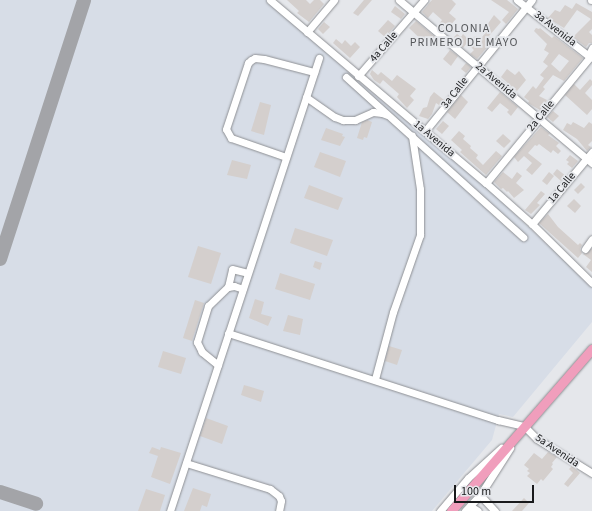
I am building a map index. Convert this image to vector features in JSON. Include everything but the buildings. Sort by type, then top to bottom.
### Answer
[{"type":"main road","points":[[451,511],[592,349]]},
{"type":"street","name":"1a Avenida","points":[[270,0],[486,183],[532,224],[592,283]]},
{"type":"street","points":[[307,32],[334,0]]},
{"type":"street","name":"2a Avenida","points":[[399,0],[478,65],[589,161]]},
{"type":"street","name":"4a Calle","points":[[358,76],[424,0]]},
{"type":"street","name":"3a Avenida","points":[[517,0],[591,58]]},
{"type":"street","name":"3a Calle","points":[[425,132],[532,0]]},
{"type":"street","name":"2a Calle","points":[[486,183],[539,118],[591,58],[588,54],[592,48]]},
{"type":"street","points":[[286,157],[237,141],[231,138],[226,130],[248,63],[256,58],[264,59],[314,72]]},
{"type":"street","points":[[170,511],[319,58]]},
{"type":"street","points":[[346,77],[394,119],[522,237]]},
{"type":"street","points":[[306,97],[335,117],[343,120],[355,120],[373,112],[382,112],[394,119]]},
{"type":"street","points":[[375,379],[393,312],[420,235],[420,189],[412,136]]},
{"type":"street","name":"1a Calle","points":[[532,224],[589,161],[592,152]]},
{"type":"street","points":[[585,249],[592,239]]},
{"type":"street","points":[[218,365],[202,352],[197,342],[208,306],[228,287],[232,269],[248,274]]},
{"type":"street","points":[[228,287],[234,286],[243,289]]},
{"type":"street","points":[[228,333],[375,379],[522,428]]},
{"type":"street","points":[[478,511],[468,508],[480,495],[522,428]]},
{"type":"street","points":[[440,511],[468,478],[522,428]]},
{"type":"street","name":"5a Avenida","points":[[522,428],[592,473]]},
{"type":"street","points":[[186,463],[270,489],[279,496],[281,502],[279,511]]},
{"type":"street","points":[[480,495],[495,511]]},
{"type":"shaded area","points":[[0,0],[267,0],[354,77],[497,197],[592,287],[592,322],[513,417],[499,414],[492,440],[432,511],[0,511]]},
{"type":"taxiway","points":[[0,259],[84,0]]},
{"type":"taxiway","points":[[0,492],[36,504]]},
{"type":"district","name":"COLONIA PRIMERO DE MAYO","points":[[464,36]]}]
